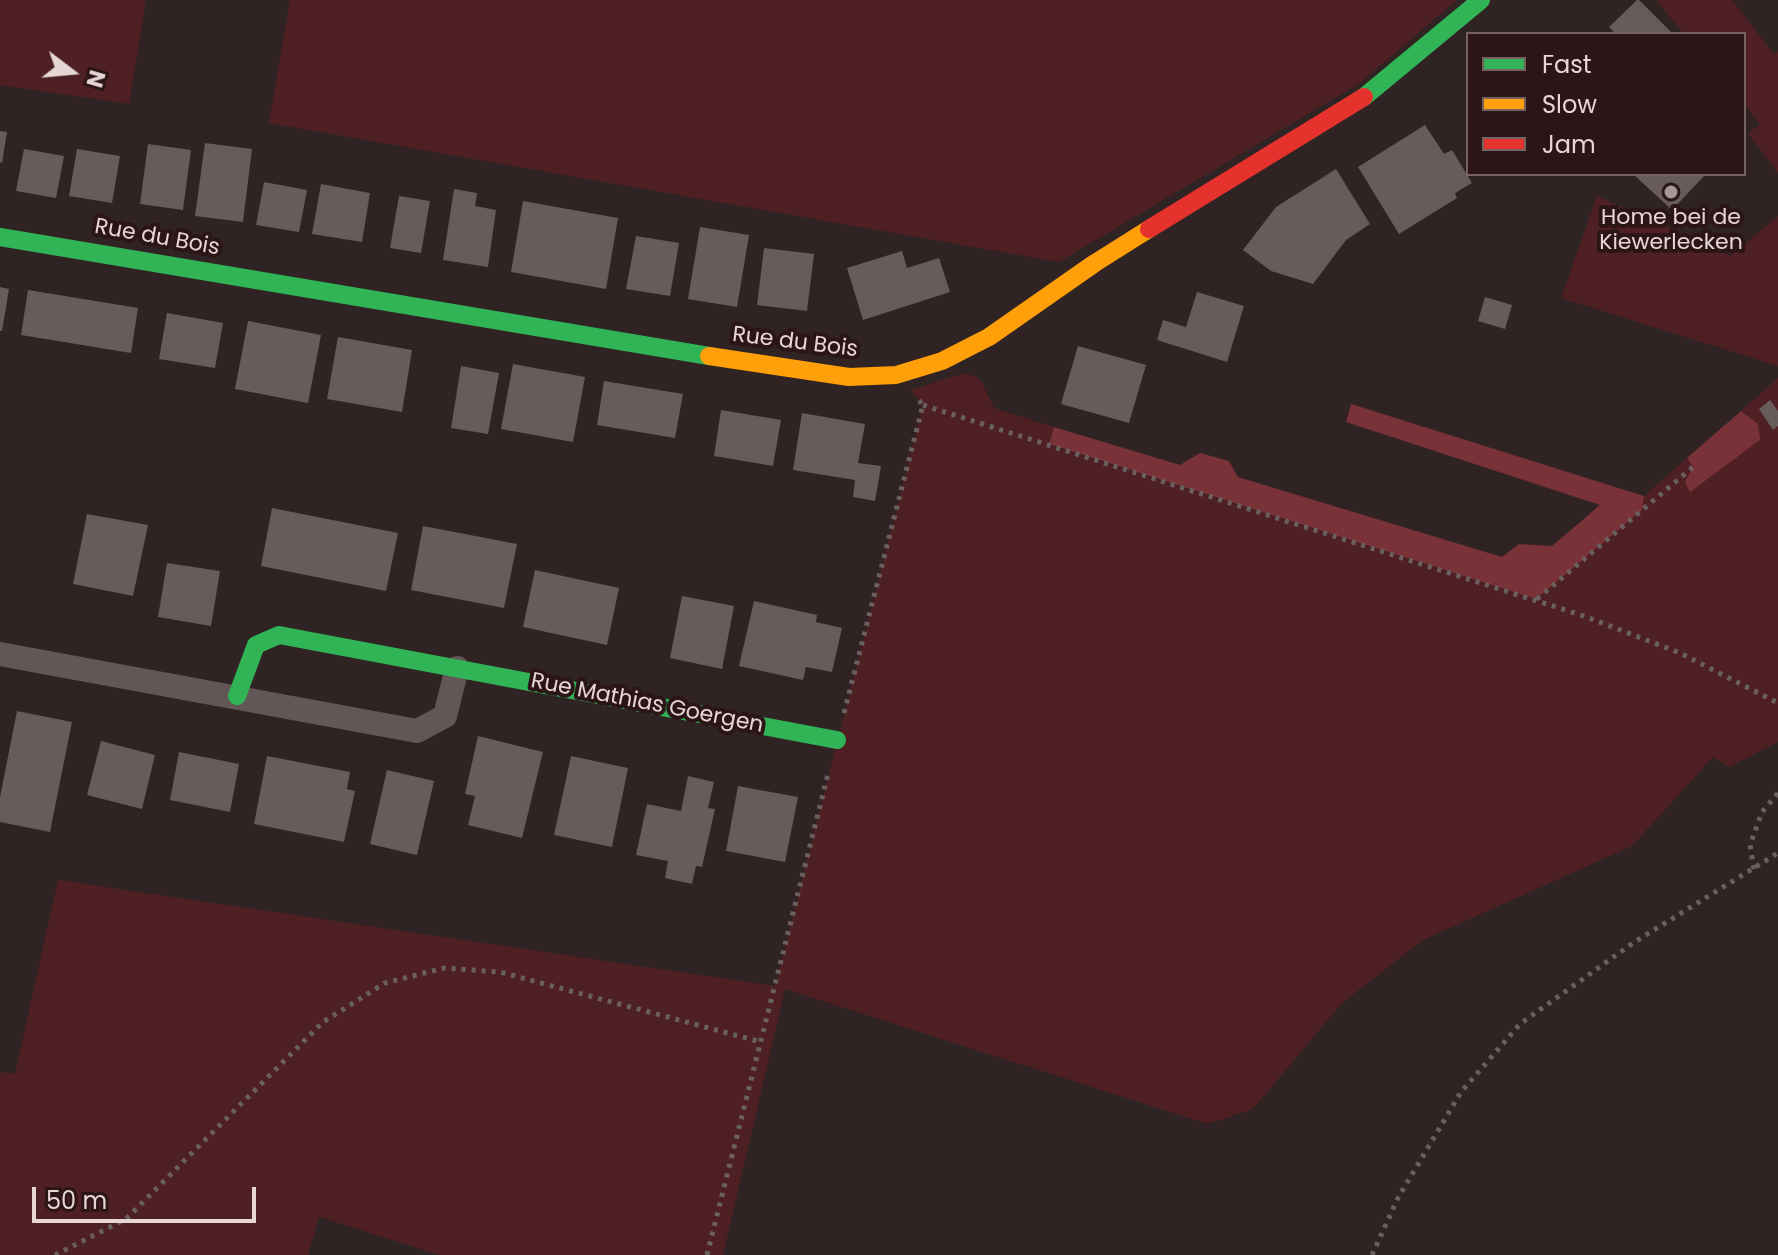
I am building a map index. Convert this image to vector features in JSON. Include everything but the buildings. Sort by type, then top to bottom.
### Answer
[{"type":"street","name":"Rue du Bois","points":[[0,237],[785,369],[849,377],[896,375],[942,361],[989,337],[1095,263],[1367,95],[1481,0]]},
{"type":"street","name":"Rue Mathias Goergen","points":[[237,696],[256,645],[279,635],[837,740]]},
{"type":"street","points":[[0,654],[417,731],[445,716],[457,668]]},
{"type":"path","points":[[896,375],[923,405],[1536,599],[1680,653],[1778,703]]},
{"type":"path","points":[[707,1255],[923,405]]},
{"type":"path","points":[[1536,599],[1693,467]]},
{"type":"path","points":[[1754,869],[1750,845],[1762,812],[1778,793]]},
{"type":"path","points":[[1372,1255],[1398,1198],[1461,1092],[1520,1024],[1633,943],[1778,853]]},
{"type":"path","points":[[55,1255],[126,1219],[323,1022],[385,983],[444,968],[500,972],[761,1042]]},
{"type":"shaded area","points":[[0,0],[146,0],[129,104],[0,85]]},
{"type":"shaded area","points":[[290,0],[1457,0],[1360,83],[1059,262],[269,123]]},
{"type":"shaded area","points":[[1656,0],[1732,0],[1774,54],[1778,51],[1778,173],[1748,133],[1760,124],[1746,106],[1746,32],[1682,32]]},
{"type":"shaded area","points":[[1597,196],[1731,256],[1778,216],[1778,366],[1561,298]]},
{"type":"shaded area","points":[[965,373],[980,379],[994,408],[1054,427],[1049,445],[1536,599],[1642,510],[1644,496],[1687,458],[1693,467],[1758,424],[1741,411],[1778,378],[1778,742],[1729,767],[1713,757],[1632,846],[1423,940],[1342,1003],[1253,1109],[1208,1124],[785,989],[723,1255],[440,1255],[319,1217],[308,1255],[0,1255],[0,1072],[15,1074],[58,880],[775,986],[923,405],[910,390]]},
{"type":"shaded area","points":[[1351,404],[1644,496],[1642,510],[1536,599],[1049,444],[1054,427],[1180,465],[1200,453],[1229,461],[1238,477],[1502,557],[1519,544],[1552,546],[1600,505],[1346,422]]},
{"type":"shaded area","points":[[1741,411],[1758,424],[1760,440],[1690,492],[1685,482],[1693,467],[1687,458]]},
{"type":"traffic: fast","points":[[1364,97],[1481,0]]},
{"type":"traffic: fast","points":[[0,237],[709,356]]},
{"type":"traffic: fast","points":[[237,696],[256,645],[279,635],[837,740]]},
{"type":"traffic: slow","points":[[709,356],[849,377],[896,375],[942,361],[989,337],[1149,229]]},
{"type":"traffic: jam","points":[[1149,229],[1364,97]]},
{"type":"place","name":"Home bei de Kiewerlecken","points":[[1671,192]]}]
